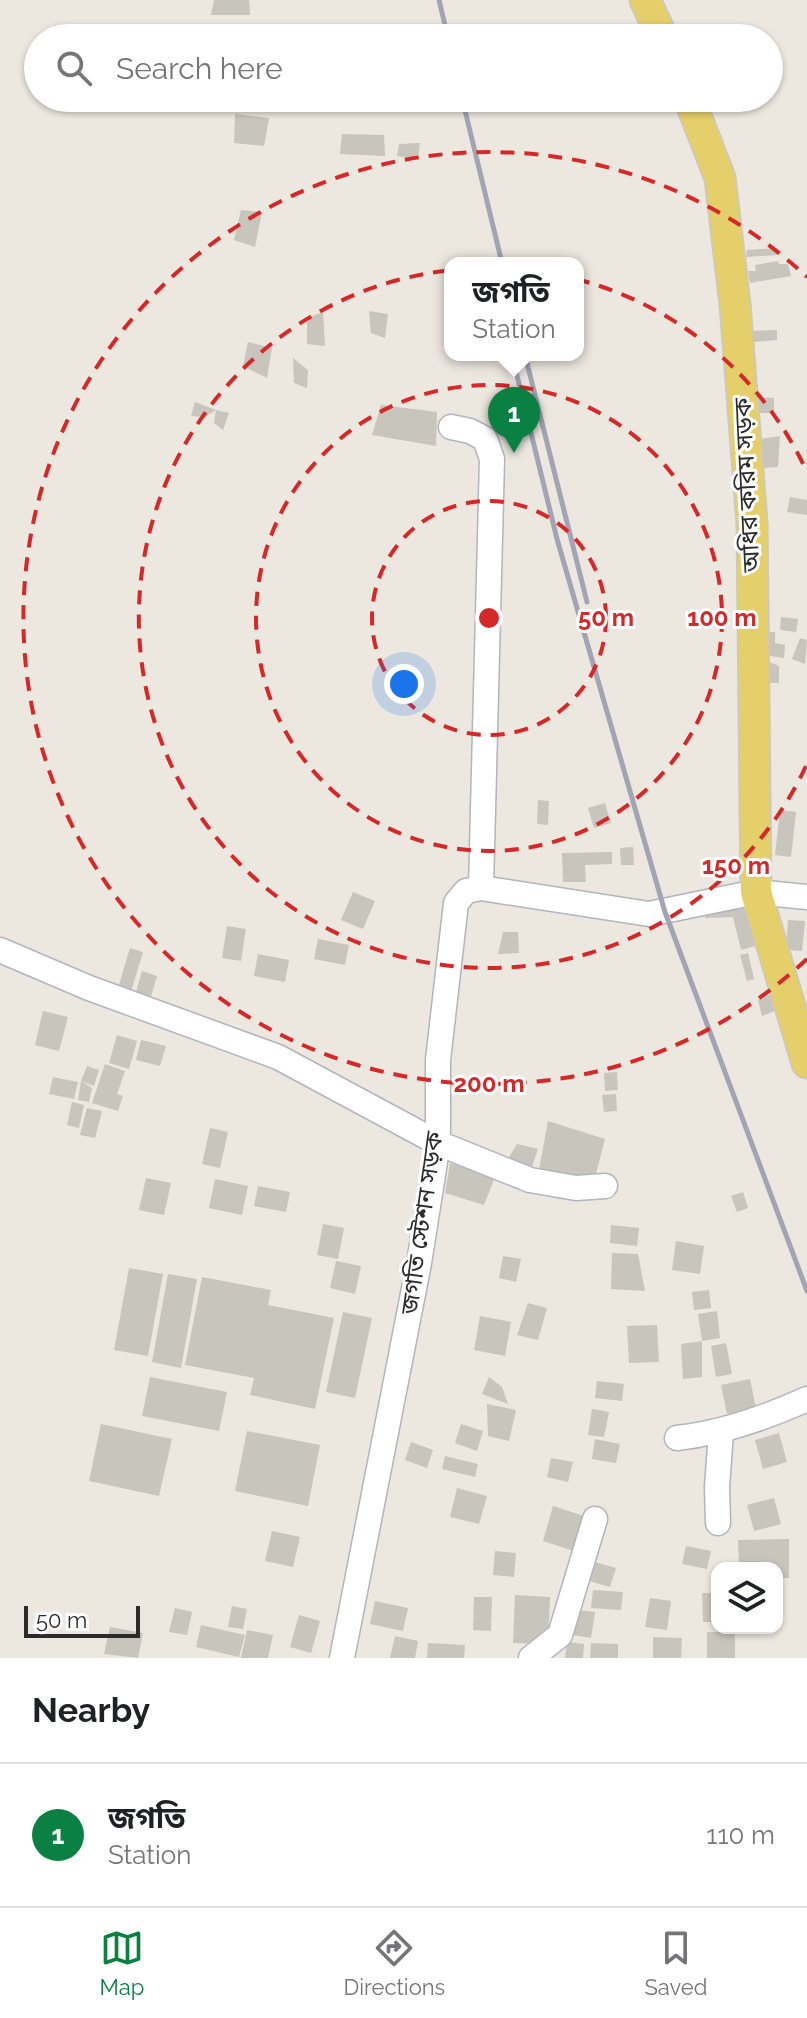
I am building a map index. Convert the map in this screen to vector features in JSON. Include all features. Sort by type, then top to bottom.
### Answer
[{"type":"main road","points":[[645,0],[656,24]]},
{"type":"main road","name":"অধির করিম সড়ক","points":[[694,112],[720,178],[735,304],[752,523],[756,892],[807,1063]]},
{"type":"street","points":[[451,427],[470,431],[485,439],[492,459],[481,888],[649,914],[677,911],[756,892],[807,897]]},
{"type":"street","name":"জগতি স্টেশন সড়ক","points":[[342,1658],[419,1263],[438,1143],[438,1060],[456,903],[466,891],[481,888]]},
{"type":"street","points":[[0,950],[89,988],[278,1057],[438,1143],[530,1180],[576,1188],[605,1186]]},
{"type":"street","points":[[677,1438],[721,1432],[807,1399]]},
{"type":"street","points":[[718,1523],[721,1432]]},
{"type":"street","points":[[531,1658],[560,1635],[595,1519]]},
{"type":"building","points":[[214,0],[249,0],[250,15],[211,15]]},
{"type":"building","points":[[235,114],[269,118],[264,146],[234,143]]},
{"type":"building","points":[[342,134],[384,135],[385,156],[340,154]]},
{"type":"building","points":[[420,143],[418,159],[397,156],[399,144]]},
{"type":"building","points":[[241,210],[262,212],[255,247],[234,240]]},
{"type":"building","points":[[777,248],[777,255],[746,257],[747,250]]},
{"type":"building","points":[[778,261],[779,264],[788,264],[791,276],[750,283],[748,271],[756,271],[755,265]]},
{"type":"building","points":[[369,311],[388,314],[385,338],[371,333]]},
{"type":"building","points":[[323,312],[325,346],[307,344],[307,318]]},
{"type":"building","points":[[777,330],[777,340],[753,342],[750,331]]},
{"type":"building","points":[[248,342],[272,348],[267,378],[243,366]]},
{"type":"building","points":[[293,358],[308,370],[307,388],[294,383]]},
{"type":"building","points":[[758,397],[774,398],[774,413],[758,413]]},
{"type":"building","points":[[195,402],[216,410],[205,417],[191,416]]},
{"type":"building","points":[[381,405],[437,412],[436,446],[372,435]]},
{"type":"building","points":[[216,410],[229,413],[223,430],[214,423]]},
{"type":"building","points":[[780,436],[778,467],[763,468],[761,439]]},
{"type":"building","points":[[790,497],[807,500],[807,515],[787,512]]},
{"type":"building","points":[[781,617],[798,619],[796,632],[780,630]]},
{"type":"building","points":[[764,632],[775,632],[775,643],[785,645],[784,658],[764,655]]},
{"type":"building","points":[[800,638],[807,640],[805,664],[792,659]]},
{"type":"building","points":[[758,657],[779,666],[779,683],[759,683]]},
{"type":"building","points":[[538,800],[549,801],[548,825],[537,824]]},
{"type":"building","points":[[605,803],[611,823],[594,828],[588,808]]},
{"type":"building","points":[[780,810],[796,812],[791,857],[775,855]]},
{"type":"building","points":[[633,847],[634,865],[621,865],[620,848]]},
{"type":"building","points":[[612,852],[612,864],[585,865],[586,882],[563,882],[562,853]]},
{"type":"building","points":[[353,892],[375,901],[363,929],[341,920]]},
{"type":"building","points":[[747,903],[755,946],[741,950],[733,917],[705,918],[709,908]]},
{"type":"building","points":[[788,920],[805,921],[802,951],[786,950]]},
{"type":"building","points":[[227,926],[246,929],[241,961],[222,958]]},
{"type":"building","points":[[503,932],[518,932],[519,953],[498,954]]},
{"type":"building","points":[[318,939],[349,945],[345,965],[314,959]]},
{"type":"building","points":[[130,948],[143,952],[130,995],[117,991]]},
{"type":"building","points":[[748,953],[754,979],[747,981],[740,955]]},
{"type":"building","points":[[258,954],[289,960],[285,982],[254,976]]},
{"type":"building","points":[[142,971],[157,976],[149,1003],[134,999]]},
{"type":"building","points":[[772,994],[777,1010],[762,1016],[758,1000]]},
{"type":"building","points":[[43,1011],[68,1017],[59,1051],[35,1045]]},
{"type":"building","points":[[117,1035],[137,1041],[129,1069],[109,1063]]},
{"type":"building","points":[[141,1040],[166,1046],[160,1066],[136,1060]]},
{"type":"building","points":[[105,1064],[125,1071],[117,1094],[123,1096],[118,1111],[92,1103]]},
{"type":"building","points":[[87,1066],[99,1070],[94,1086],[81,1081]]},
{"type":"building","points":[[617,1072],[618,1090],[605,1091],[604,1073]]},
{"type":"building","points":[[53,1077],[78,1082],[74,1099],[49,1094]]},
{"type":"building","points":[[81,1081],[92,1088],[89,1102],[78,1100]]},
{"type":"building","points":[[616,1094],[617,1111],[604,1112],[602,1095]]},
{"type":"building","points":[[72,1102],[84,1105],[79,1128],[67,1125]]},
{"type":"building","points":[[87,1108],[102,1111],[95,1138],[80,1135]]},
{"type":"building","points":[[548,1121],[605,1139],[594,1181],[538,1175]]},
{"type":"building","points":[[210,1128],[228,1132],[220,1168],[202,1164]]},
{"type":"building","points":[[517,1144],[538,1149],[532,1167],[506,1162]]},
{"type":"building","points":[[450,1163],[495,1177],[484,1205],[445,1193]]},
{"type":"building","points":[[146,1178],[171,1183],[164,1215],[139,1210]]},
{"type":"building","points":[[215,1179],[248,1186],[242,1215],[209,1208]]},
{"type":"building","points":[[258,1186],[290,1192],[286,1212],[254,1206]]},
{"type":"building","points":[[743,1192],[748,1208],[737,1212],[731,1196]]},
{"type":"building","points":[[323,1224],[344,1228],[338,1259],[317,1255]]},
{"type":"building","points":[[611,1225],[639,1228],[637,1246],[610,1243]]},
{"type":"building","points":[[676,1241],[704,1246],[700,1274],[672,1270]]},
{"type":"building","points":[[612,1253],[638,1254],[645,1291],[611,1289]]},
{"type":"building","points":[[503,1256],[521,1259],[516,1282],[499,1278]]},
{"type":"building","points":[[336,1261],[361,1266],[355,1294],[330,1288]]},
{"type":"building","points":[[129,1268],[163,1274],[148,1356],[114,1350]]},
{"type":"building","points":[[168,1274],[197,1279],[181,1368],[152,1362]]},
{"type":"building","points":[[202,1277],[271,1290],[268,1305],[334,1318],[315,1409],[250,1395],[254,1378],[185,1365]]},
{"type":"building","points":[[709,1290],[711,1308],[694,1310],[692,1292]]},
{"type":"building","points":[[528,1303],[547,1308],[538,1340],[517,1335]]},
{"type":"building","points":[[717,1311],[720,1338],[702,1341],[698,1314]]},
{"type":"building","points":[[343,1312],[372,1318],[355,1398],[326,1392]]},
{"type":"building","points":[[480,1316],[511,1322],[505,1356],[474,1350]]},
{"type":"building","points":[[657,1325],[659,1362],[629,1363],[627,1326]]},
{"type":"building","points":[[702,1341],[702,1377],[683,1379],[681,1344]]},
{"type":"building","points":[[726,1343],[732,1374],[716,1377],[711,1346]]},
{"type":"building","points":[[150,1377],[227,1392],[219,1431],[142,1416]]},
{"type":"building","points":[[489,1377],[502,1387],[508,1404],[482,1394]]},
{"type":"building","points":[[750,1379],[756,1408],[727,1414],[721,1385]]},
{"type":"building","points":[[597,1381],[624,1384],[622,1401],[595,1398]]},
{"type":"building","points":[[487,1404],[516,1410],[509,1441],[488,1436]]},
{"type":"building","points":[[592,1409],[609,1412],[604,1437],[588,1435]]},
{"type":"building","points":[[101,1424],[172,1439],[159,1496],[89,1481]]},
{"type":"building","points":[[461,1424],[483,1431],[477,1451],[455,1443]]},
{"type":"building","points":[[247,1431],[320,1445],[308,1506],[235,1491]]},
{"type":"building","points":[[779,1433],[787,1462],[763,1469],[755,1440]]},
{"type":"building","points":[[595,1439],[620,1444],[616,1463],[592,1459]]},
{"type":"building","points":[[411,1442],[433,1450],[427,1468],[405,1460]]},
{"type":"building","points":[[445,1456],[478,1464],[475,1477],[442,1469]]},
{"type":"building","points":[[551,1458],[573,1462],[568,1482],[547,1477]]},
{"type":"building","points":[[457,1488],[487,1496],[479,1524],[450,1517]]},
{"type":"building","points":[[774,1498],[781,1524],[754,1531],[747,1505]]},
{"type":"building","points":[[553,1506],[584,1516],[574,1551],[543,1541]]},
{"type":"building","points":[[272,1531],[300,1537],[293,1567],[265,1561]]},
{"type":"building","points":[[789,1539],[789,1578],[783,1578],[783,1562],[739,1562],[738,1540]]},
{"type":"building","points":[[686,1546],[711,1551],[707,1569],[682,1564]]},
{"type":"building","points":[[495,1551],[516,1553],[514,1577],[493,1575]]},
{"type":"building","points":[[584,1559],[616,1568],[610,1587],[578,1578]]},
{"type":"building","points":[[593,1590],[623,1592],[621,1610],[591,1608]]},
{"type":"building","points":[[702,1593],[711,1593],[711,1622],[703,1622]]},
{"type":"building","points":[[515,1595],[550,1597],[548,1644],[513,1643]]},
{"type":"building","points":[[474,1597],[492,1597],[491,1631],[473,1630]]},
{"type":"building","points":[[650,1598],[671,1601],[667,1630],[645,1627]]},
{"type":"building","points":[[375,1601],[408,1608],[403,1631],[370,1624]]},
{"type":"building","points":[[232,1606],[247,1609],[243,1629],[228,1627]]},
{"type":"building","points":[[175,1608],[192,1612],[187,1635],[169,1632]]},
{"type":"building","points":[[576,1610],[595,1612],[591,1638],[572,1635]]},
{"type":"building","points":[[299,1615],[320,1621],[311,1653],[290,1647]]},
{"type":"building","points":[[201,1625],[245,1635],[239,1657],[196,1647]]},
{"type":"building","points":[[110,1627],[143,1633],[138,1658],[104,1654]]},
{"type":"building","points":[[247,1630],[273,1635],[268,1658],[241,1658]]},
{"type":"building","points":[[707,1632],[735,1634],[735,1658],[707,1658]]},
{"type":"building","points":[[395,1636],[418,1641],[415,1658],[390,1658]]},
{"type":"building","points":[[653,1637],[682,1638],[681,1658],[653,1658]]},
{"type":"building","points":[[567,1642],[584,1644],[583,1658],[565,1658]]},
{"type":"building","points":[[428,1643],[465,1645],[464,1658],[427,1658]]},
{"type":"building","points":[[591,1643],[618,1644],[618,1658],[590,1658]]},
{"type":"railway","points":[[439,0],[445,24]]},
{"type":"railway","points":[[465,112],[501,257]]},
{"type":"railway","points":[[513,361],[557,539],[665,912],[807,1291]]},
{"type":"railway","points":[[527,361],[587,602]]},
{"type":"place","name":"জগতি","points":[[514,453]]}]
